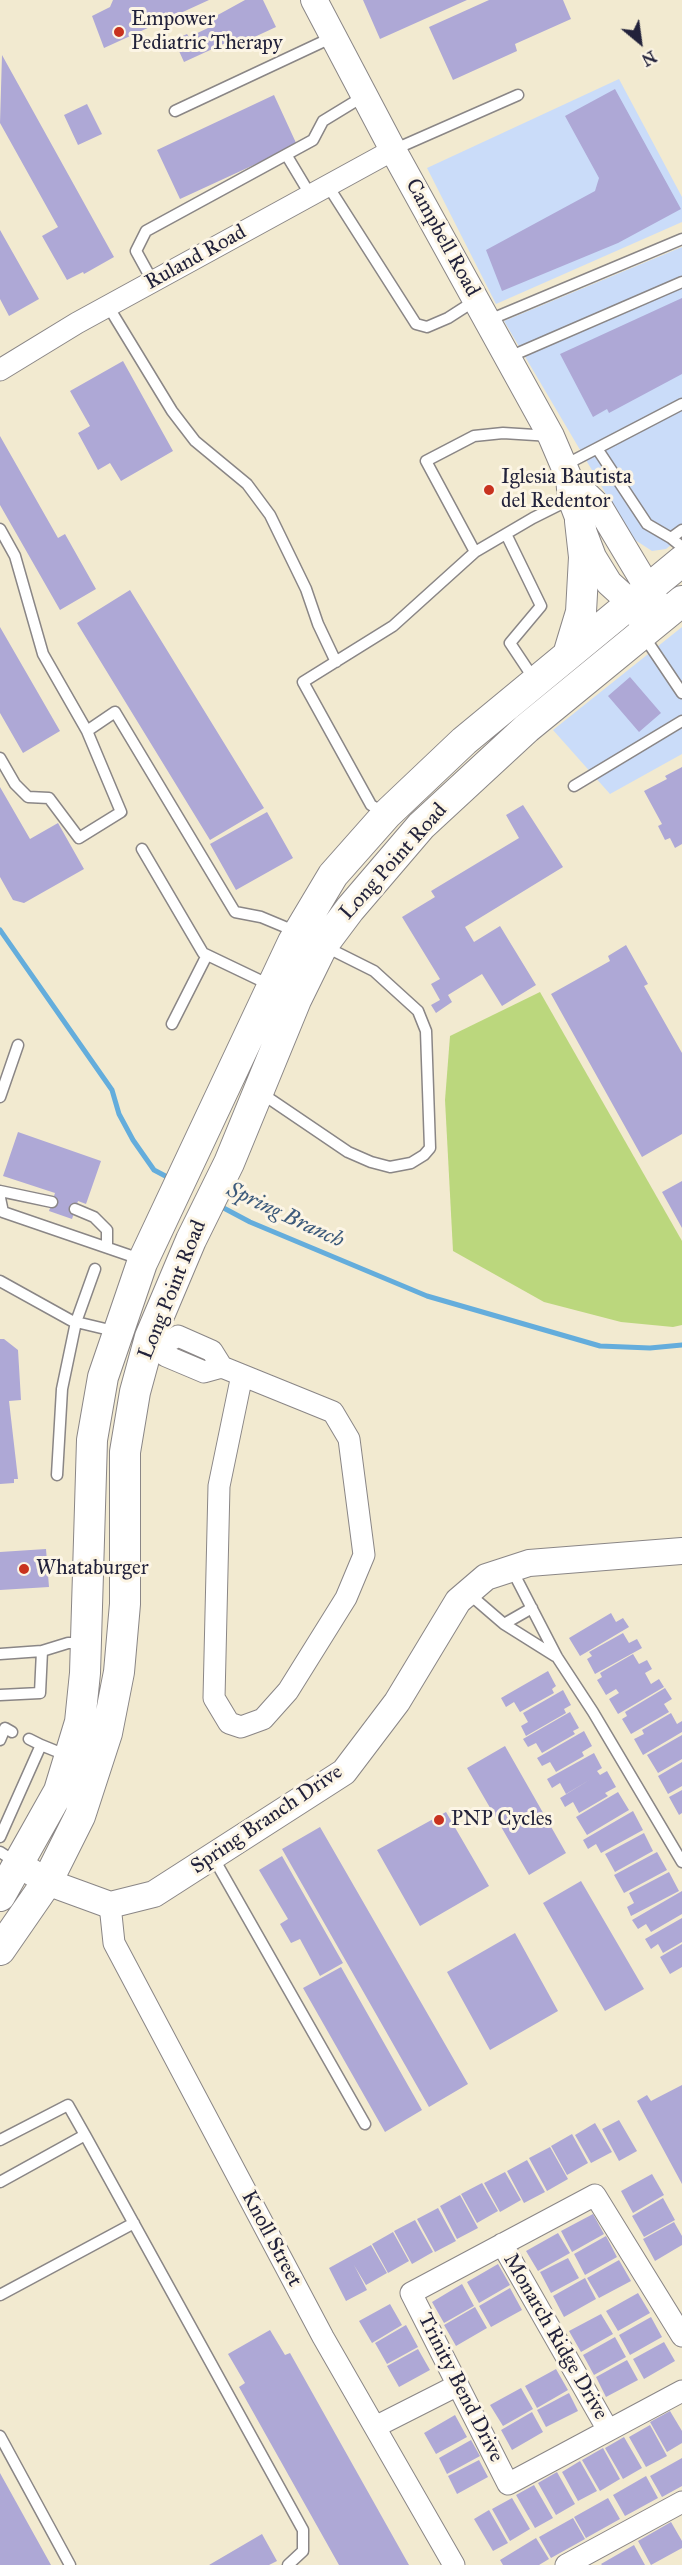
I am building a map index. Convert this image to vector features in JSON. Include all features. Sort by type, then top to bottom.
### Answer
[{"type":"main road","points":[[568,655],[580,612],[584,557],[571,491]]},
{"type":"main road","name":"Long Point Road","points":[[0,1950],[47,1882],[80,1816],[96,1773],[107,1733],[119,1672],[125,1604],[125,1452],[135,1392],[157,1341],[191,1240],[228,1164],[296,1000],[311,939],[333,875],[387,814],[464,741],[640,595],[677,549]]},
{"type":"main road","name":"Long Point Road","points":[[0,1896],[10,1858],[59,1791],[71,1758],[80,1722],[87,1643],[92,1440],[103,1377],[144,1260],[272,986],[311,939],[350,909],[421,826],[527,728],[659,619]]},
{"type":"main road","points":[[118,1332],[157,1341]]},
{"type":"street","name":"Campbell Road","points":[[316,1],[393,150],[551,436],[593,557],[609,583],[640,595]]},
{"type":"street","name":"Ruland Road","points":[[0,370],[108,306],[393,150]]},
{"type":"street","name":"Campbell Road","points":[[571,491],[600,508],[640,595],[659,619]]},
{"type":"street","points":[[157,1341],[178,1336],[212,1351],[222,1367],[243,1375],[333,1412],[349,1439],[364,1554],[346,1598],[288,1691],[263,1719],[241,1727],[230,1723],[214,1698],[219,1486],[243,1375]]},
{"type":"street","name":"Spring Branch Drive","points":[[110,1905],[154,1894],[344,1772],[397,1702],[458,1601],[486,1577],[510,1567],[529,1563],[682,1551]]},
{"type":"street","points":[[10,1858],[47,1882],[110,1905]]},
{"type":"street","name":"Knoll Street","points":[[110,1905],[114,1943],[323,2337],[454,2565]]},
{"type":"street","points":[[502,2244],[595,2195],[682,2336]]},
{"type":"street","name":"Trinity Bend Drive","points":[[502,2244],[411,2293],[508,2484],[608,2430]]},
{"type":"street","name":"Monarch Ridge Drive","points":[[502,2244],[608,2430]]},
{"type":"street","points":[[375,2427],[458,2385]]},
{"type":"street","points":[[608,2430],[682,2391]]},
{"type":"street","points":[[566,2565],[682,2502]]},
{"type":"lane","points":[[175,111],[333,37]]},
{"type":"lane","points":[[393,150],[518,95]]},
{"type":"lane","points":[[153,282],[136,251],[146,231],[313,140],[323,121],[364,96]]},
{"type":"lane","points":[[287,156],[320,191],[416,324],[427,327],[448,318],[483,310],[682,239]]},
{"type":"lane","points":[[509,357],[682,282]]},
{"type":"lane","points":[[108,306],[172,411],[190,433],[248,484],[270,515],[306,588],[318,624],[336,662]]},
{"type":"lane","points":[[387,814],[371,805],[303,682],[393,626],[476,552],[571,491],[598,450],[682,404]]},
{"type":"lane","points":[[476,552],[426,461],[474,436],[503,433],[551,436]]},
{"type":"lane","points":[[598,450],[647,524],[677,549]]},
{"type":"lane","points":[[0,529],[15,556],[43,654],[87,731],[121,812],[79,838],[49,798],[28,797],[15,784],[0,758]]},
{"type":"lane","points":[[677,549],[682,530]]},
{"type":"lane","points":[[506,534],[541,606],[510,643],[535,682]]},
{"type":"lane","points":[[677,549],[682,547]]},
{"type":"lane","points":[[659,619],[682,693]]},
{"type":"lane","points":[[87,731],[115,712],[235,912],[261,917],[374,971],[418,1011],[426,1031],[430,1148],[411,1163],[390,1167],[371,1162],[348,1152],[258,1091]]},
{"type":"lane","points":[[574,786],[682,721]]},
{"type":"lane","points":[[142,849],[203,953],[272,986]]},
{"type":"lane","points":[[172,1024],[207,955]]},
{"type":"lane","points":[[0,1097],[18,1044]]},
{"type":"lane","points":[[0,1191],[52,1202]]},
{"type":"lane","points":[[0,1198],[3,1212],[144,1260]]},
{"type":"lane","points":[[75,1209],[94,1217],[107,1230],[107,1247]]},
{"type":"lane","points":[[57,1475],[62,1389],[76,1322],[96,1269]]},
{"type":"lane","points":[[0,1281],[76,1322],[118,1332]]},
{"type":"lane","points":[[510,1567],[557,1657],[593,1712],[682,1862]]},
{"type":"lane","points":[[468,1593],[504,1624],[557,1657]]},
{"type":"lane","points":[[504,1624],[532,1608]]},
{"type":"lane","points":[[0,1654],[42,1651],[68,1643],[87,1643]]},
{"type":"lane","points":[[0,1695],[40,1693],[42,1651]]},
{"type":"lane","points":[[0,1740],[5,1728],[12,1731]]},
{"type":"lane","points":[[29,1739],[71,1758]]},
{"type":"lane","points":[[0,1837],[41,1745]]},
{"type":"lane","points":[[4,1799],[15,1804]]},
{"type":"lane","points":[[213,1857],[365,2124]]},
{"type":"lane","points":[[0,2140],[68,2105],[303,2530],[303,2551],[288,2565]]},
{"type":"lane","points":[[0,2182],[85,2135]]},
{"type":"lane","points":[[0,2295],[135,2223]]},
{"type":"lane","points":[[0,2436],[70,2565]]},
{"type":"shaded area","points":[[619,79],[682,197],[682,222],[496,304],[427,168]]},
{"type":"shaded area","points":[[682,247],[682,536],[666,549],[652,551],[632,538],[504,321]]},
{"type":"shaded area","points":[[682,627],[682,754],[610,794],[553,730]]},
{"type":"green space","points":[[540,992],[682,1241],[682,1325],[673,1327],[621,1322],[544,1302],[453,1251],[445,1100],[450,1036]]},
{"type":"building","name":"Empower Pediatric Therapy","points":[[113,0],[209,0],[104,48],[92,16],[110,7]]},
{"type":"building","points":[[245,0],[263,0],[276,27],[235,46],[232,40],[184,62],[174,40],[187,34],[189,37],[208,28],[205,22]]},
{"type":"building","points":[[363,0],[467,0],[380,39]]},
{"type":"building","points":[[489,0],[563,0],[571,19],[515,44],[517,51],[453,80],[429,27]]},
{"type":"building","points":[[2,55],[114,257],[84,274],[83,272],[67,280],[42,236],[58,227],[0,123]]},
{"type":"building","points":[[615,89],[681,209],[618,243],[502,291],[486,250],[595,191],[599,178],[565,116]]},
{"type":"building","points":[[274,95],[297,145],[180,199],[157,150]]},
{"type":"building","points":[[87,104],[102,134],[78,145],[64,115]]},
{"type":"building","points":[[0,230],[39,299],[9,316],[0,299]]},
{"type":"building","points":[[682,298],[682,374],[609,413],[607,409],[593,417],[560,354]]},
{"type":"building","points":[[123,361],[173,451],[121,481],[110,463],[98,470],[78,433],[90,426],[70,391]]},
{"type":"building","points":[[0,436],[58,538],[65,534],[96,589],[60,610],[0,505]]},
{"type":"building","points":[[130,590],[264,808],[210,840],[77,623]]},
{"type":"building","points":[[0,627],[60,731],[23,753],[0,713]]},
{"type":"building","points":[[630,677],[661,713],[639,732],[608,696]]},
{"type":"building","points":[[682,767],[682,844],[675,848],[670,838],[665,840],[658,826],[662,824],[644,791],[667,779],[665,776]]},
{"type":"building","points":[[0,787],[30,839],[58,823],[84,869],[24,903],[13,900],[0,877]]},
{"type":"building","points":[[523,805],[563,867],[465,927],[474,942],[500,926],[536,985],[502,1006],[482,974],[448,995],[452,1002],[436,1013],[431,1005],[440,1000],[431,984],[440,979],[402,917],[435,897],[431,891],[519,838],[506,815]]},
{"type":"building","points":[[267,812],[293,858],[236,890],[210,844]]},
{"type":"building","points":[[626,945],[648,984],[644,986],[682,1053],[682,1134],[642,1157],[551,994],[610,961],[608,956]]},
{"type":"building","points":[[18,1132],[101,1161],[86,1204],[78,1201],[72,1219],[49,1211],[55,1193],[3,1176]]},
{"type":"building","points":[[682,1181],[682,1228],[662,1192]]},
{"type":"building","points":[[0,1339],[4,1339],[18,1350],[21,1400],[9,1401],[18,1479],[14,1479],[14,1483],[0,1484]]},
{"type":"building","name":"Whataburger","points":[[46,1549],[49,1587],[0,1590],[0,1552]]},
{"type":"building","points":[[611,1613],[616,1622],[623,1618],[629,1627],[580,1656],[569,1638]]},
{"type":"building","points":[[623,1633],[629,1643],[637,1639],[642,1648],[595,1674],[587,1659],[592,1656],[589,1652]]},
{"type":"building","points":[[633,1654],[639,1664],[647,1660],[652,1669],[645,1673],[651,1684],[659,1679],[664,1687],[618,1714],[609,1699],[619,1693],[616,1689],[606,1695],[597,1680],[602,1677],[600,1673]]},
{"type":"building","points":[[548,1671],[556,1686],[552,1689],[554,1693],[520,1712],[514,1702],[506,1707],[501,1698]]},
{"type":"building","points":[[665,1688],[672,1699],[664,1704],[669,1712],[631,1734],[622,1719],[627,1716],[625,1712]]},
{"type":"building","points":[[563,1690],[571,1705],[564,1709],[566,1713],[526,1736],[521,1726],[528,1722],[523,1713]]},
{"type":"building","points":[[570,1712],[579,1728],[573,1731],[575,1734],[542,1753],[536,1743],[528,1747],[523,1739]]},
{"type":"building","points":[[671,1713],[677,1724],[682,1721],[682,1732],[643,1755],[634,1739],[644,1734],[642,1730]]},
{"type":"building","points":[[584,1731],[592,1746],[582,1752],[584,1756],[556,1772],[550,1762],[542,1766],[537,1758]]},
{"type":"building","points":[[682,1735],[682,1759],[658,1773],[647,1755]]},
{"type":"building","points":[[505,1746],[566,1853],[529,1875],[467,1768]]},
{"type":"building","points":[[594,1753],[602,1768],[597,1771],[600,1775],[607,1771],[616,1787],[605,1793],[608,1796],[579,1813],[573,1802],[565,1807],[560,1798],[591,1779],[566,1794],[560,1783],[552,1788],[547,1779]]},
{"type":"building","points":[[682,1762],[682,1786],[668,1794],[658,1776]]},
{"type":"building","points":[[682,1790],[682,1813],[679,1815],[669,1797]]},
{"type":"building","points":[[618,1792],[629,1810],[587,1835],[576,1817]]},
{"type":"building","points":[[633,1811],[643,1830],[601,1853],[596,1844],[588,1849],[583,1840]]},
{"type":"building","points":[[446,1812],[489,1886],[420,1926],[377,1850]]},
{"type":"building","points":[[320,1827],[468,2084],[429,2107],[282,1849]]},
{"type":"building","points":[[644,1833],[653,1851],[615,1872],[605,1854]]},
{"type":"building","points":[[657,1852],[667,1870],[624,1893],[614,1875]]},
{"type":"building","points":[[282,1856],[343,1963],[320,1976],[300,1939],[291,1943],[280,1924],[288,1919],[259,1870]]},
{"type":"building","points":[[669,1872],[679,1891],[631,1916],[627,1907],[634,1903],[629,1893]]},
{"type":"building","points":[[581,1881],[644,1989],[605,2011],[543,1903]]},
{"type":"building","points":[[682,1891],[682,1914],[651,1932],[646,1924],[638,1929],[632,1920]]},
{"type":"building","points":[[682,1918],[682,1942],[663,1953],[658,1944],[651,1949],[645,1939]]},
{"type":"building","points":[[515,1933],[558,2011],[490,2050],[447,1972]]},
{"type":"building","points":[[682,1944],[682,1967],[670,1974],[660,1957]]},
{"type":"building","points":[[341,1967],[422,2110],[385,2132],[303,1988]]},
{"type":"building","points":[[682,2085],[682,2184],[637,2101],[647,2095],[651,2101]]},
{"type":"building","points":[[619,2120],[637,2151],[619,2161],[602,2129]]},
{"type":"building","points":[[595,2123],[612,2152],[591,2163],[575,2135]]},
{"type":"building","points":[[572,2134],[588,2163],[567,2175],[551,2146]]},
{"type":"building","points":[[550,2147],[568,2179],[547,2191],[529,2158]]},
{"type":"building","points":[[527,2160],[545,2192],[524,2203],[507,2171]]},
{"type":"building","points":[[505,2172],[521,2200],[500,2212],[484,2183]]},
{"type":"building","points":[[652,2174],[664,2195],[633,2213],[621,2191]]},
{"type":"building","points":[[482,2183],[498,2211],[477,2223],[461,2194]]},
{"type":"building","points":[[460,2195],[478,2228],[457,2239],[440,2206]]},
{"type":"building","points":[[663,2198],[675,2220],[644,2237],[632,2216]]},
{"type":"building","points":[[438,2208],[456,2241],[435,2252],[417,2219]]},
{"type":"building","points":[[593,2214],[604,2234],[572,2252],[561,2231]]},
{"type":"building","points":[[415,2220],[433,2252],[412,2264],[394,2231]]},
{"type":"building","points":[[674,2222],[682,2236],[682,2245],[655,2261],[643,2239]]},
{"type":"building","points":[[393,2232],[409,2261],[388,2273],[372,2244]]},
{"type":"building","points":[[558,2233],[570,2253],[538,2271],[526,2251]]},
{"type":"building","points":[[606,2236],[617,2257],[585,2275],[574,2254]]},
{"type":"building","points":[[371,2245],[387,2273],[366,2285],[354,2265],[367,2290],[346,2301],[329,2268]]},
{"type":"building","points":[[568,2258],[579,2278],[551,2293],[540,2272]]},
{"type":"building","points":[[619,2260],[631,2281],[599,2298],[587,2278]]},
{"type":"building","points":[[498,2264],[510,2285],[479,2303],[467,2282]]},
{"type":"building","points":[[585,2278],[596,2299],[564,2317],[553,2296]]},
{"type":"building","points":[[462,2284],[474,2306],[444,2323],[432,2302]]},
{"type":"building","points":[[510,2288],[522,2310],[491,2327],[479,2306]]},
{"type":"building","points":[[638,2293],[650,2313],[618,2331],[606,2311]]},
{"type":"building","points":[[390,2304],[402,2325],[372,2343],[359,2321]]},
{"type":"building","points":[[475,2307],[487,2328],[456,2346],[444,2325]]},
{"type":"building","points":[[601,2314],[613,2334],[581,2352],[569,2331]]},
{"type":"building","points":[[651,2317],[662,2337],[630,2355],[619,2335]]},
{"type":"building","points":[[406,2325],[418,2347],[387,2364],[375,2343]]},
{"type":"building","points":[[270,2330],[285,2355],[290,2353],[409,2565],[339,2565],[239,2387],[245,2383],[228,2354]]},
{"type":"building","points":[[615,2337],[626,2357],[594,2375],[583,2355]]},
{"type":"building","points":[[664,2342],[675,2361],[644,2379],[633,2359]]},
{"type":"building","points":[[418,2349],[430,2370],[399,2387],[387,2366]]},
{"type":"building","points":[[627,2360],[638,2380],[606,2397],[596,2377]]},
{"type":"building","points":[[556,2369],[568,2390],[537,2408],[525,2386]]},
{"type":"building","points":[[521,2388],[533,2409],[503,2426],[490,2405]]},
{"type":"building","points":[[569,2393],[578,2411],[546,2427],[537,2410]]},
{"type":"building","points":[[670,2411],[682,2431],[682,2443],[667,2452],[650,2422]]},
{"type":"building","points":[[532,2412],[543,2432],[512,2450],[501,2430]]},
{"type":"building","points":[[455,2415],[467,2437],[436,2454],[424,2433]]},
{"type":"building","points":[[650,2425],[667,2456],[646,2467],[629,2437]]},
{"type":"building","points":[[624,2437],[642,2468],[623,2479],[605,2448]]},
{"type":"building","points":[[471,2440],[480,2456],[447,2474],[439,2458]]},
{"type":"building","points":[[603,2448],[620,2479],[600,2491],[582,2460]]},
{"type":"building","points":[[682,2458],[682,2486],[662,2497],[650,2476]]},
{"type":"building","points":[[479,2460],[488,2477],[457,2494],[448,2476]]},
{"type":"building","points":[[580,2461],[597,2491],[578,2501],[562,2472]]},
{"type":"building","points":[[557,2472],[575,2504],[556,2515],[538,2483]]},
{"type":"building","points":[[0,2473],[51,2565],[0,2565]]},
{"type":"building","points":[[646,2476],[658,2498],[625,2516],[613,2495]]},
{"type":"building","points":[[534,2485],[553,2518],[535,2528],[516,2495]]},
{"type":"building","points":[[512,2498],[530,2529],[510,2541],[492,2509]]},
{"type":"building","points":[[608,2498],[620,2519],[586,2538],[574,2517]]},
{"type":"building","points":[[489,2510],[508,2543],[493,2551],[474,2519]]},
{"type":"building","points":[[573,2518],[585,2539],[551,2558],[539,2537]]},
{"type":"building","points":[[671,2522],[682,2541],[682,2548],[651,2565],[638,2541]]},
{"type":"building","points":[[262,2534],[277,2561],[269,2565],[209,2565]]},
{"type":"building","points":[[536,2538],[549,2559],[539,2565],[503,2565],[500,2560]]},
{"type":"building","points":[[634,2545],[645,2565],[601,2564]]},
{"type":"waterway","name":"Spring Branch","points":[[0,930],[112,1090],[119,1114],[133,1140],[154,1170],[171,1179]]},
{"type":"waterway","name":"Spring Branch","points":[[218,1205],[250,1222],[427,1296],[600,1346],[650,1348],[682,1345]]},
{"type":"place","name":"Empower Pediatric Therapy","points":[[119,32]]},
{"type":"place","name":"Iglesia Bautista del Redentor","points":[[489,490]]},
{"type":"place","name":"Whataburger","points":[[24,1569]]},
{"type":"place","name":"PNP Cycles","points":[[439,1820]]}]
